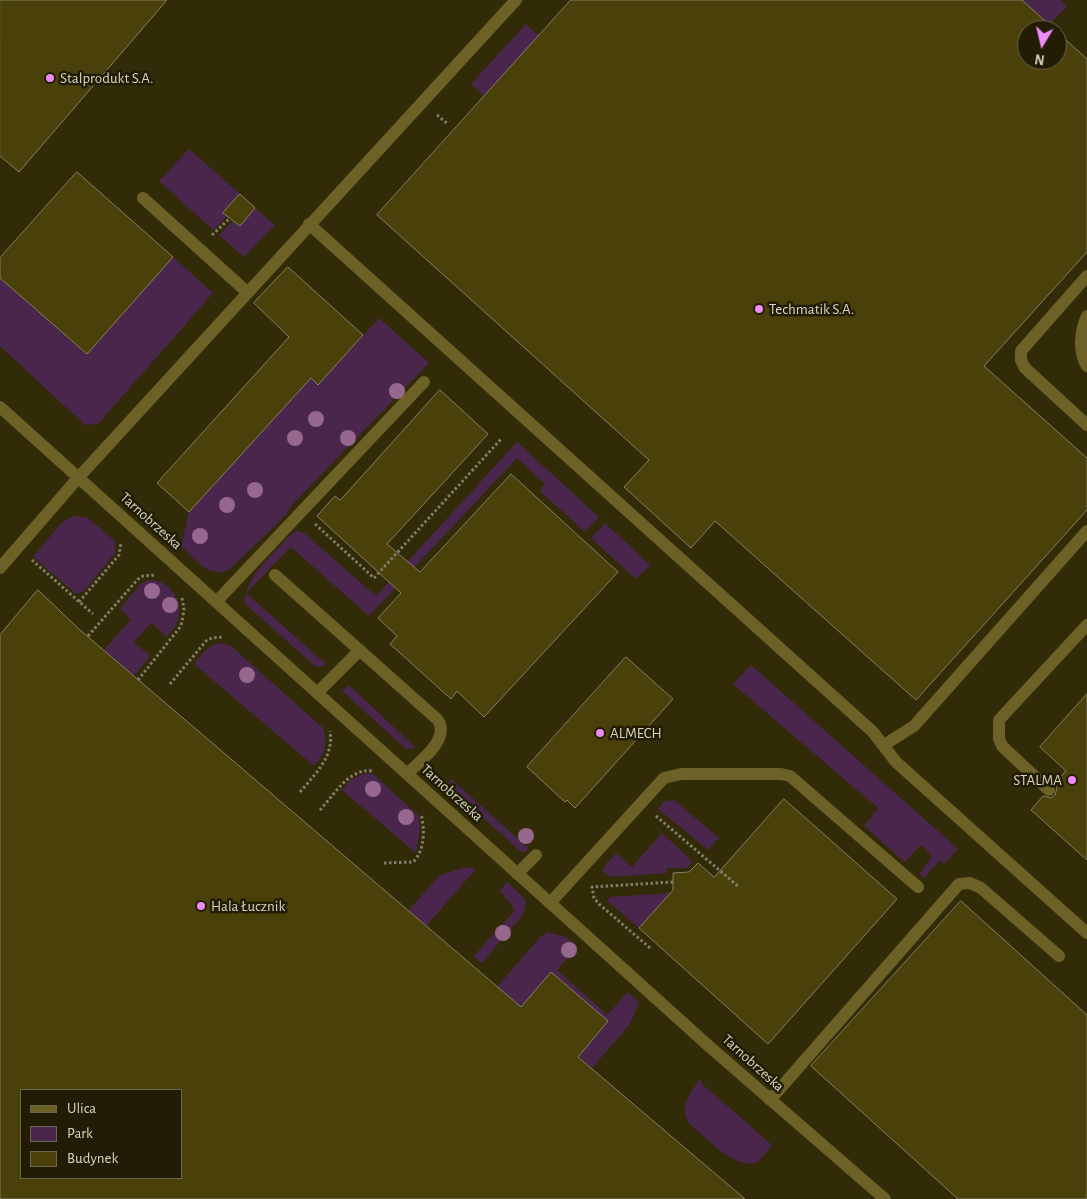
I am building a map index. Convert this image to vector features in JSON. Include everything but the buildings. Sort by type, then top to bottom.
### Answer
[{"type":"lane","points":[[0,568],[78,478],[516,0]]},
{"type":"lane","points":[[143,198],[247,292]]},
{"type":"lane","points":[[309,224],[873,732],[896,762],[1087,933]]},
{"type":"lane","points":[[1087,276],[1021,351],[1021,360],[1025,368],[1087,425]]},
{"type":"lane","points":[[1087,316],[1082,335],[1081,350],[1087,366]]},
{"type":"lane","points":[[216,602],[424,382]]},
{"type":"lane","name":"Tarnobrzeska","points":[[0,407],[517,874],[770,1100],[885,1199]]},
{"type":"lane","points":[[884,745],[914,726],[1087,531]]},
{"type":"lane","points":[[275,575],[440,724],[441,733],[439,741],[407,774]]},
{"type":"lane","points":[[1049,790],[1002,746],[999,739],[999,720],[1087,625]]},
{"type":"lane","points":[[317,693],[360,650]]},
{"type":"lane","points":[[550,903],[664,778],[673,775],[781,774],[790,776],[918,887]]},
{"type":"lane","points":[[517,874],[536,855]]},
{"type":"lane","points":[[770,1100],[959,884],[970,882],[981,888],[1059,956]]},
{"type":"path","points":[[212,235],[230,218]]},
{"type":"path","points":[[302,512],[374,578],[502,438]]},
{"type":"path","points":[[79,602],[119,555],[119,538]]},
{"type":"path","points":[[27,556],[93,614]]},
{"type":"path","points":[[88,636],[138,579],[150,574],[163,577]]},
{"type":"path","points":[[138,680],[181,626],[184,610],[182,598],[178,590]]},
{"type":"path","points":[[170,684],[206,642],[219,636],[226,637]]},
{"type":"path","points":[[300,792],[327,758],[331,740],[330,730]]},
{"type":"path","points":[[320,810],[355,773],[369,770],[376,772]]},
{"type":"path","points":[[641,804],[739,887]]},
{"type":"path","points":[[384,863],[413,862],[420,854],[423,839],[420,812]]},
{"type":"path","points":[[650,948],[599,904],[594,898],[592,887],[673,882]]},
{"type":"shaded area","points":[[0,0],[1087,0],[1087,1199],[0,1199]]},
{"type":"green space","points":[[1022,0],[1060,0],[1067,6],[1054,20],[1044,20]]},
{"type":"green space","points":[[526,24],[539,36],[484,96],[471,84]]},
{"type":"green space","points":[[189,149],[240,194],[224,213],[227,216],[213,230],[159,181]]},
{"type":"green space","points":[[255,208],[275,225],[244,257],[219,235],[233,221],[239,226]]},
{"type":"green space","points":[[173,257],[213,293],[98,424],[85,425],[0,346],[0,278],[86,354]]},
{"type":"green space","points":[[379,318],[429,363],[290,507],[286,515],[229,570],[214,571],[202,566],[181,546],[189,512],[311,378],[318,385]]},
{"type":"green space","points":[[517,442],[599,517],[585,532],[540,491],[545,484],[517,458],[369,616],[291,547],[246,593],[260,567],[296,531],[304,533],[376,596]]},
{"type":"green space","points":[[74,516],[88,518],[115,541],[115,553],[84,591],[76,594],[33,557],[63,521]]},
{"type":"green space","points":[[605,523],[650,565],[636,579],[591,538]]},
{"type":"green space","points":[[150,580],[164,584],[174,593],[179,606],[178,620],[167,637],[151,623],[134,642],[150,656],[134,676],[104,650],[131,619],[120,609],[141,583]]},
{"type":"green space","points":[[246,593],[326,664],[321,667],[315,666],[245,604]]},
{"type":"green space","points":[[222,643],[231,646],[323,728],[324,749],[314,766],[194,664],[209,647]]},
{"type":"green space","points":[[751,665],[958,849],[944,864],[939,861],[924,878],[919,874],[932,856],[921,845],[905,862],[864,826],[878,808],[733,684]]},
{"type":"green space","points":[[349,685],[416,748],[406,749],[342,691]]},
{"type":"green space","points":[[365,773],[373,774],[418,815],[420,825],[416,853],[342,790],[349,781]]},
{"type":"green space","points":[[452,779],[529,849],[522,853],[447,785]]},
{"type":"green space","points":[[674,800],[719,838],[708,850],[658,809],[663,802]]},
{"type":"green space","points":[[662,833],[693,862],[686,868],[667,868],[667,873],[611,877],[603,871],[604,867],[616,853],[632,867]]},
{"type":"green space","points":[[465,867],[476,869],[426,926],[408,911],[440,875]]},
{"type":"green space","points":[[507,882],[526,902],[523,915],[482,963],[473,957],[515,910],[500,891]]},
{"type":"green space","points":[[670,893],[639,928],[607,901],[610,897]]},
{"type":"green space","points":[[548,932],[566,937],[577,947],[557,970],[607,1015],[628,992],[639,1002],[630,1024],[592,1068],[579,1056],[608,1021],[551,972],[521,1007],[497,987],[541,936]]},
{"type":"green space","points":[[700,1079],[702,1084],[772,1145],[760,1160],[752,1163],[742,1163],[732,1158],[712,1144],[688,1122],[685,1104],[689,1094]]},
{"type":"place","name":"Stalprodukt S.A.","points":[[50,78]]},
{"type":"place","name":"Techmatik S.A.","points":[[759,309]]},
{"type":"place","name":"ALMECH","points":[[600,733]]},
{"type":"place","name":"STALMA","points":[[1072,780]]},
{"type":"place","name":"Hala Łucznik","points":[[201,906]]}]
